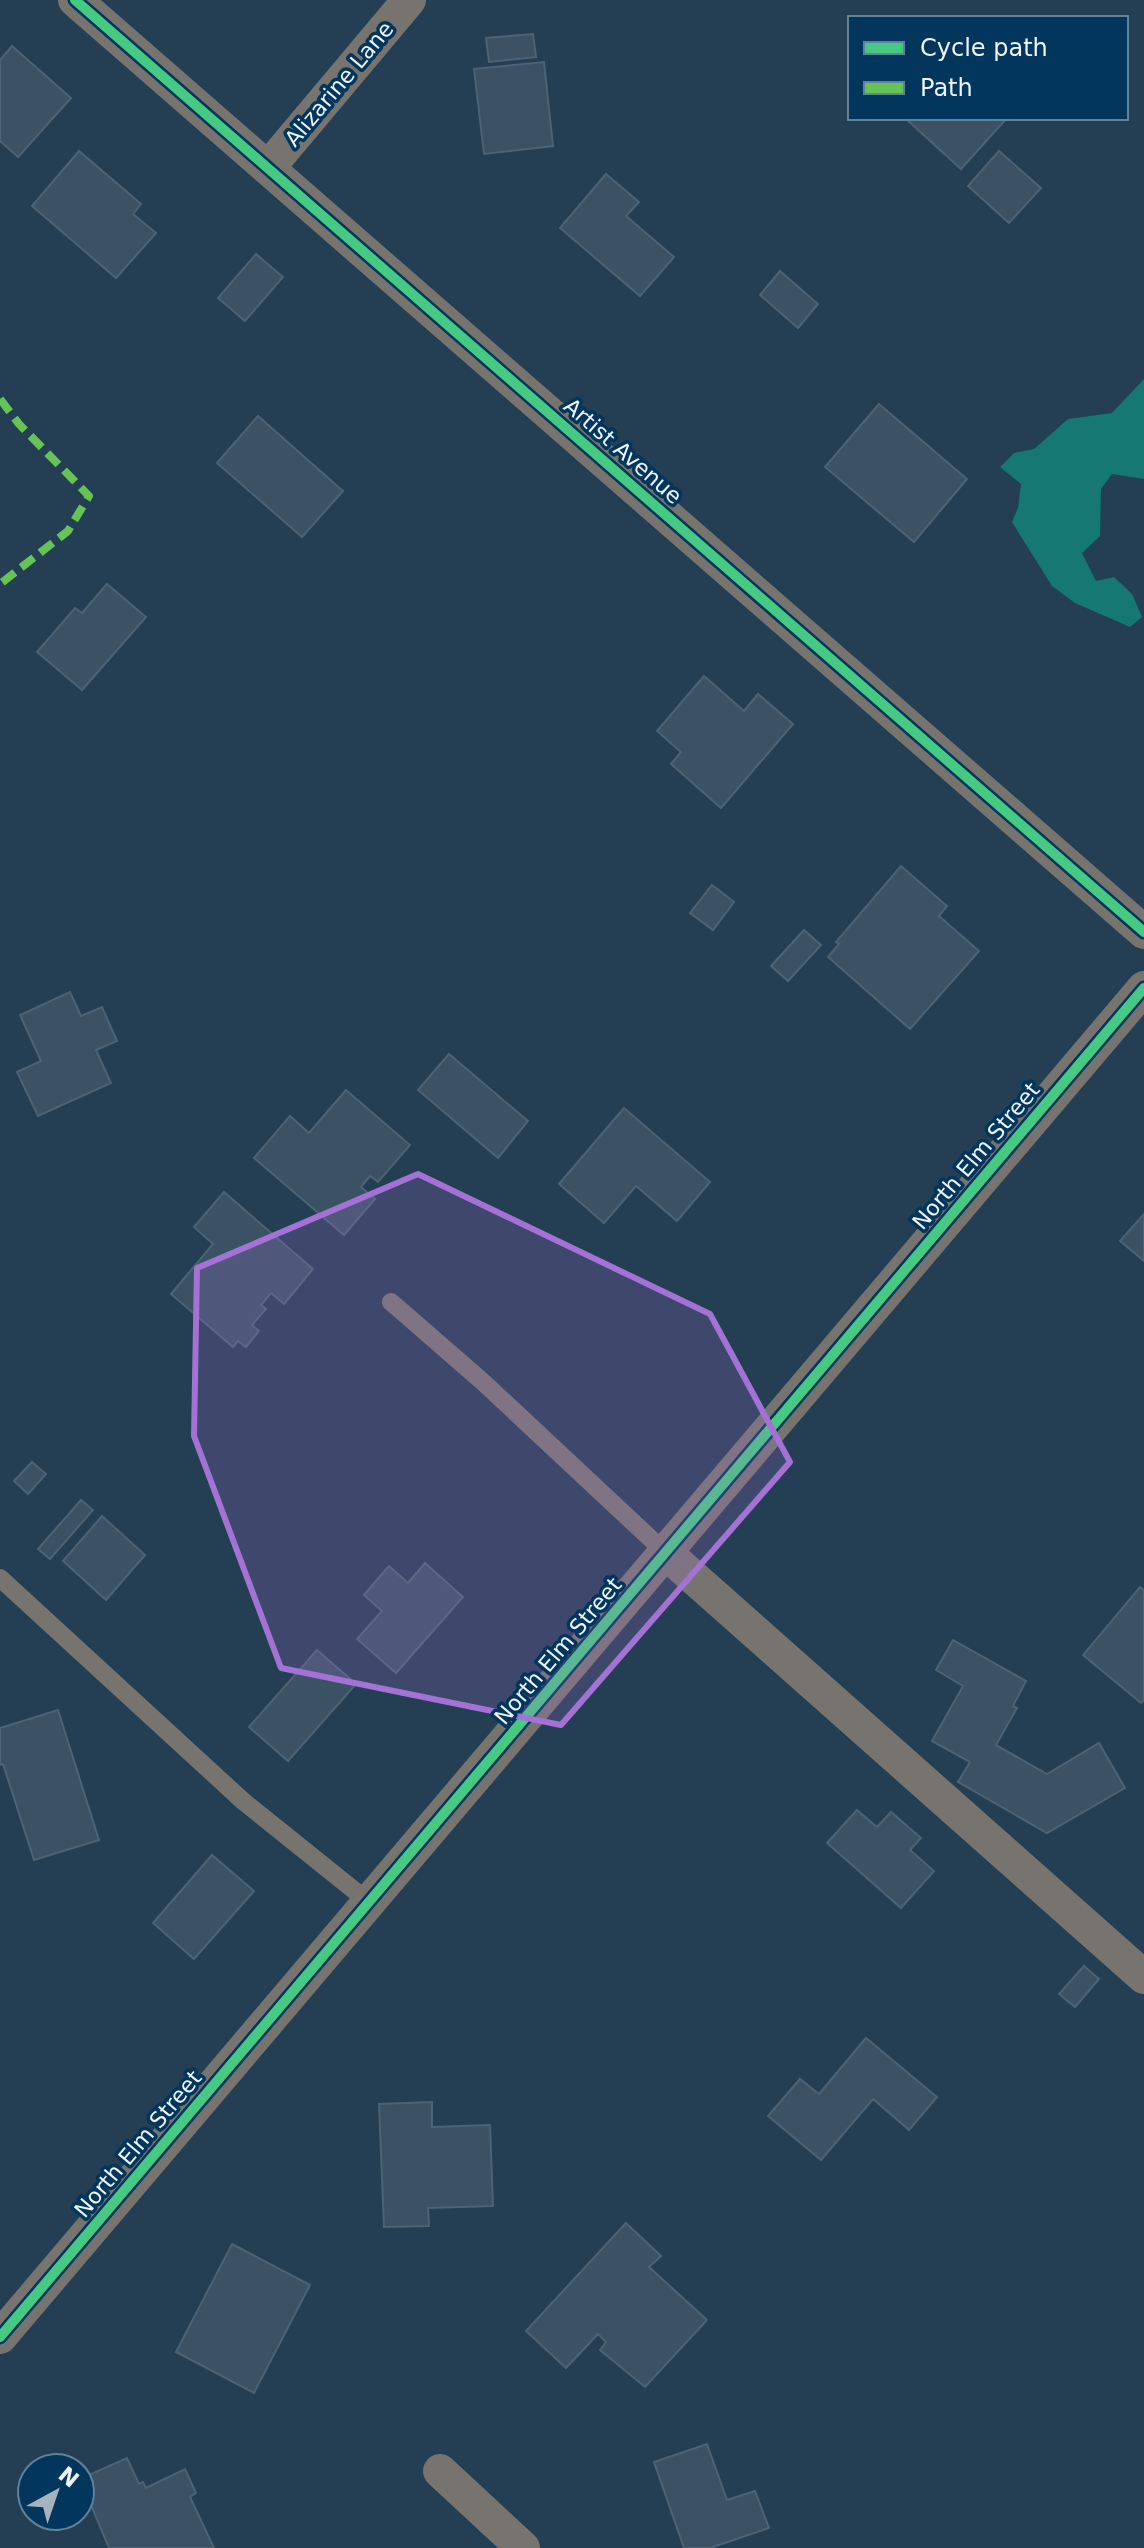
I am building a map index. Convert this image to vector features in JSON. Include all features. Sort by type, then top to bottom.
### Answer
[{"type":"street","name":"Artist Avenue","points":[[75,0],[1144,932]]},
{"type":"street","name":"Alizarine Lane","points":[[268,168],[409,0]]},
{"type":"street","name":"North Elm Street","points":[[0,2337],[1144,988]]},
{"type":"street","points":[[667,1554],[1144,1977]]},
{"type":"street","points":[[440,2471],[523,2548]]},
{"type":"lane","points":[[391,1302],[483,1382],[667,1554]]},
{"type":"lane","points":[[0,1578],[243,1801],[370,1903]]},
{"type":"highlighted area","points":[[418,1174],[710,1314],[790,1462],[561,1725],[281,1668],[194,1436],[197,1268]]},
{"type":"shaded area","points":[[1144,379],[1144,479],[1112,474],[1101,489],[1100,536],[1082,553],[1096,581],[1114,577],[1132,594],[1142,617],[1130,627],[1075,603],[1052,586],[1012,522],[1018,508],[1021,484],[1000,467],[1014,453],[1034,449],[1068,419],[1112,413]]},
{"type":"building","points":[[533,34],[536,57],[489,62],[486,38]]},
{"type":"building","points":[[12,46],[71,98],[18,157],[0,141],[0,60]]},
{"type":"building","points":[[544,62],[553,146],[484,154],[474,69]]},
{"type":"building","points":[[907,120],[1005,120],[961,169]]},
{"type":"building","points":[[79,151],[141,204],[133,214],[156,233],[116,278],[32,206]]},
{"type":"building","points":[[999,151],[1041,188],[1009,223],[968,186]]},
{"type":"building","points":[[606,174],[639,202],[626,216],[674,257],[640,296],[560,228]]},
{"type":"building","points":[[256,254],[283,277],[245,321],[218,298]]},
{"type":"building","points":[[780,271],[818,304],[798,328],[760,295]]},
{"type":"building","points":[[879,404],[967,479],[914,542],[825,467]]},
{"type":"building","points":[[258,416],[343,491],[302,537],[217,463]]},
{"type":"building","points":[[107,584],[146,617],[82,690],[37,652],[75,608],[82,613]]},
{"type":"building","points":[[704,676],[744,711],[758,694],[793,724],[721,808],[671,764],[681,752],[657,731]]},
{"type":"building","points":[[901,866],[947,906],[939,916],[979,951],[910,1029],[828,957],[839,944],[836,942]]},
{"type":"building","points":[[712,885],[734,902],[713,930],[690,913]]},
{"type":"building","points":[[804,930],[821,945],[788,981],[771,966]]},
{"type":"building","points":[[70,992],[81,1016],[102,1007],[117,1041],[96,1050],[111,1083],[38,1116],[17,1072],[41,1061],[20,1015]]},
{"type":"building","points":[[449,1054],[528,1121],[498,1158],[418,1090]]},
{"type":"building","points":[[346,1090],[410,1145],[378,1182],[370,1176],[361,1187],[375,1199],[344,1235],[254,1158],[290,1116],[309,1133]]},
{"type":"building","points":[[624,1108],[710,1182],[677,1221],[636,1186],[604,1223],[559,1184]]},
{"type":"building","points":[[224,1192],[313,1269],[284,1304],[271,1293],[261,1305],[266,1309],[252,1325],[259,1331],[246,1347],[238,1341],[233,1347],[171,1294],[213,1244],[194,1227]]},
{"type":"building","points":[[1144,1214],[1144,1261],[1120,1241]]},
{"type":"building","points":[[32,1462],[46,1474],[28,1494],[14,1481]]},
{"type":"building","points":[[81,1500],[93,1510],[50,1559],[38,1549]]},
{"type":"building","points":[[102,1516],[145,1555],[106,1600],[63,1561]]},
{"type":"building","points":[[425,1563],[463,1597],[396,1673],[357,1639],[382,1611],[364,1595],[389,1566],[408,1583]]},
{"type":"building","points":[[1140,1587],[1144,1590],[1144,1700],[1141,1703],[1083,1655]]},
{"type":"building","points":[[953,1640],[1026,1681],[1013,1706],[1017,1708],[996,1745],[1047,1774],[1099,1743],[1125,1788],[1047,1833],[958,1782],[970,1762],[932,1741],[963,1686],[936,1670]]},
{"type":"building","points":[[317,1650],[356,1684],[288,1761],[249,1727]]},
{"type":"building","points":[[58,1710],[99,1840],[34,1860],[3,1764],[0,1765],[0,1728]]},
{"type":"building","points":[[857,1810],[877,1827],[891,1812],[921,1838],[910,1850],[934,1871],[901,1908],[827,1843]]},
{"type":"building","points":[[212,1855],[254,1891],[194,1959],[153,1923]]},
{"type":"building","points":[[1084,1966],[1099,1979],[1075,2007],[1059,1994]]},
{"type":"building","points":[[866,2038],[937,2097],[909,2130],[873,2099],[821,2160],[768,2116],[800,2079],[819,2094]]},
{"type":"building","points":[[432,2102],[432,2127],[490,2125],[493,2206],[428,2208],[429,2226],[384,2227],[379,2104]]},
{"type":"building","points":[[626,2223],[661,2256],[649,2267],[707,2320],[645,2387],[600,2350],[606,2342],[598,2334],[566,2368],[526,2331]]},
{"type":"building","points":[[232,2244],[310,2285],[254,2393],[176,2352]]},
{"type":"building","points":[[707,2444],[727,2500],[755,2491],[769,2528],[710,2548],[684,2548],[654,2462]]},
{"type":"building","points":[[127,2458],[139,2484],[143,2482],[146,2488],[185,2469],[196,2493],[190,2497],[214,2548],[109,2548],[96,2517],[96,2472]]},
{"type":"marked path","points":[[0,399],[19,424],[89,496],[68,531],[0,584]]},
{"type":"cycle path","points":[[75,0],[1144,932]]},
{"type":"cycle path","points":[[0,2337],[1144,988]]}]
